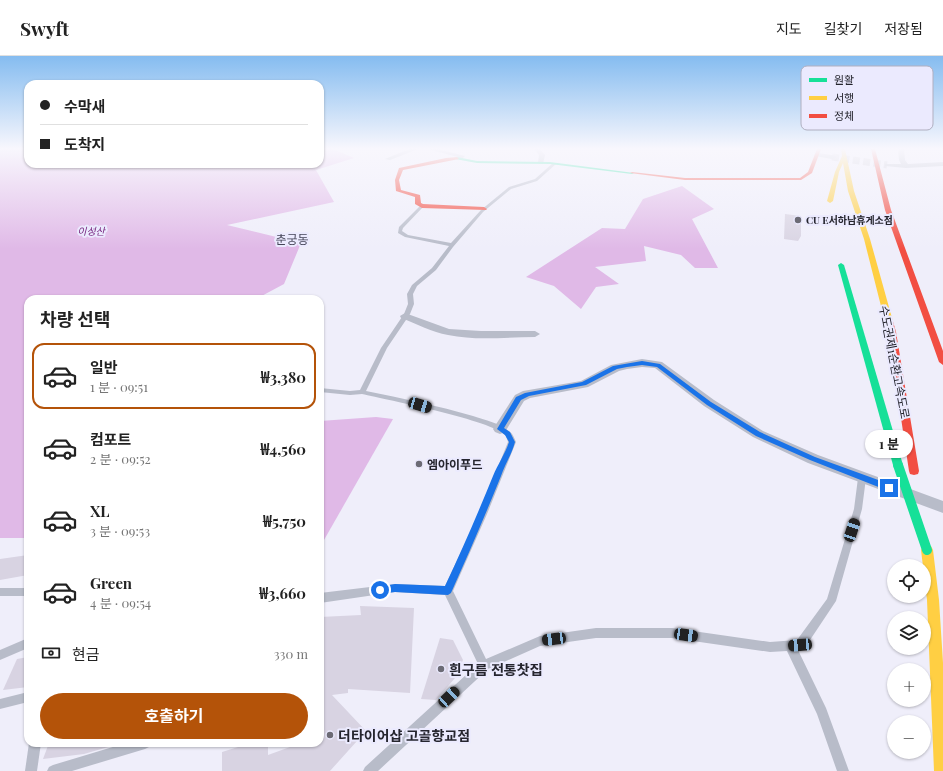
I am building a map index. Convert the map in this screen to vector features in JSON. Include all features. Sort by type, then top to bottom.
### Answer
[{"type":"main road","points":[[397,182],[399,191],[418,196],[418,204],[422,206],[484,209]]},
{"type":"main road","points":[[830,201],[834,182]]},
{"type":"main road","name":"수도권제1순환고속도로","points":[[849,182],[867,239],[892,332],[927,550],[933,600],[942,771]]},
{"type":"main road","points":[[881,182],[888,210],[943,362]]},
{"type":"main road","points":[[865,200],[867,239]]},
{"type":"main road","points":[[841,266],[898,465],[927,550]]},
{"type":"street","points":[[405,316],[447,331],[471,334],[505,332],[535,334]]},
{"type":"street","points":[[500,429],[519,398],[527,394],[584,384],[615,368],[627,365],[642,363],[658,365],[709,403],[758,434],[813,459],[943,507]]},
{"type":"lane","points":[[362,392],[384,348],[411,304],[410,294],[415,285],[434,269],[452,245],[484,209],[510,188],[528,182]]},
{"type":"lane","points":[[422,206],[401,228],[400,232],[407,236],[452,245]]},
{"type":"lane","points":[[324,390],[350,393],[362,392],[420,405],[500,429],[508,433],[512,442],[509,451],[448,591],[484,665]]},
{"type":"lane","points":[[369,771],[484,665],[540,641],[596,633],[672,633],[770,647],[800,645],[831,601],[858,509],[862,478]]},
{"type":"lane","points":[[324,597],[395,588],[448,591]]},
{"type":"lane","points":[[0,592],[24,592]]},
{"type":"lane","points":[[0,655],[24,645]]},
{"type":"lane","points":[[790,645],[822,712],[843,771]]},
{"type":"lane","points":[[0,704],[24,698]]},
{"type":"lane","points":[[31,771],[34,747]]},
{"type":"lane","points":[[54,771],[132,747]]},
{"type":"green space","name":"이성산","points":[[0,182],[323,182],[334,202],[227,225],[301,243],[284,284],[263,295],[24,295],[24,538],[0,538]]},
{"type":"green space","points":[[682,186],[714,209],[692,219],[718,268],[695,268],[681,255],[644,246],[646,261],[595,267],[619,284],[596,287],[581,309],[554,286],[526,277],[602,228],[625,229],[643,199]]},
{"type":"green space","points":[[376,417],[393,419],[324,540],[324,421]]},
{"type":"building","points":[[785,214],[801,216],[801,236],[798,241],[784,239]]},
{"type":"building","points":[[24,556],[24,576],[0,580],[0,559]]},
{"type":"building","points":[[360,606],[414,608],[410,693],[348,689],[348,693],[332,695],[366,731],[330,771],[222,771],[222,752],[238,747],[268,747],[268,755],[290,747],[324,747],[324,617],[361,615]]},
{"type":"building","points":[[440,638],[453,640],[463,660],[455,678],[436,700],[421,699]]},
{"type":"building","points":[[24,658],[24,687],[3,690],[17,659]]},
{"type":"building","points":[[48,747],[108,747],[84,754],[43,759]]},
{"type":"traffic: fast","points":[[841,265],[898,465]]},
{"type":"traffic: fast","points":[[898,465],[927,550]]},
{"type":"traffic: slow","points":[[830,201],[834,182]]},
{"type":"traffic: slow","points":[[849,182],[867,239],[888,318]]},
{"type":"traffic: slow","points":[[927,550],[933,600],[942,771]]},
{"type":"traffic: jam","points":[[397,182],[399,191],[418,196],[418,204],[422,206],[484,209]]},
{"type":"traffic: jam","points":[[881,182],[888,210],[943,362]]},
{"type":"traffic: jam","points":[[888,318],[892,332],[914,471]]},
{"type":"place","name":"CU E서하남휴게소점","points":[[798,220]]},
{"type":"place","name":"엠아이푸드","points":[[419,464]]},
{"type":"place","name":"흰구름 전통찻집","points":[[441,669]]},
{"type":"place","name":"더타이어샵 고골향교점","points":[[330,735]]},
{"type":"district","name":"춘궁동","points":[[292,239]]},
{"type":"route","points":[[380,590],[395,588],[448,591],[509,451],[512,442],[508,433],[500,429],[519,398],[527,394],[584,384],[615,368],[627,365],[642,363],[658,365],[709,403],[758,434],[813,459],[889,488]]}]
